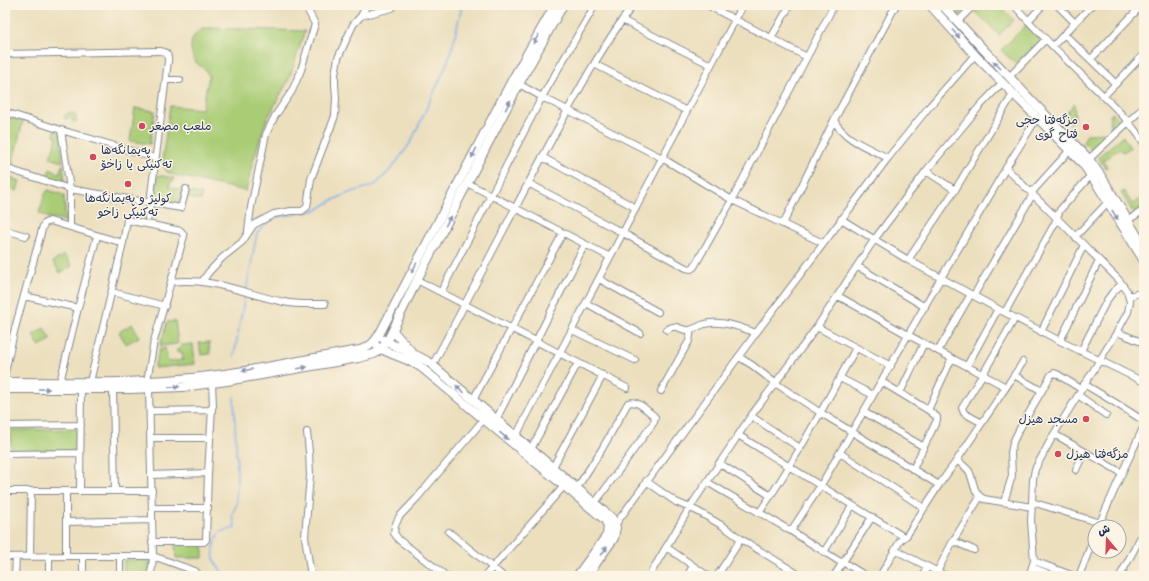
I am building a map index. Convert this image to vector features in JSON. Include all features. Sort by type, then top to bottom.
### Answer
[{"type":"main road","points":[[5,389],[114,389],[148,385],[226,374],[360,350],[368,346],[375,340],[511,82],[555,5]]},
{"type":"main road","points":[[5,382],[116,382],[183,387],[358,358],[374,354],[387,342],[393,331],[417,280],[467,183],[519,84],[563,5]]},
{"type":"main road","points":[[930,5],[1013,94],[1027,102],[1089,159],[1144,247]]},
{"type":"main road","points":[[942,5],[1009,77],[1037,118],[1083,164],[1144,261]]},
{"type":"main road","points":[[393,331],[414,353],[432,366],[532,449],[612,518],[612,526],[615,532],[614,538],[587,576]]},
{"type":"main road","points":[[375,340],[387,342],[414,353]]},
{"type":"main road","points":[[375,340],[381,349],[409,360],[422,368],[612,526]]},
{"type":"main road","points":[[409,360],[414,353]]},
{"type":"main road","points":[[577,576],[612,526]]},
{"type":"street","points":[[248,235],[251,207],[266,134],[275,116],[292,91],[301,70],[315,24],[306,5]]},
{"type":"street","points":[[202,282],[215,265],[242,242],[255,224],[266,217],[282,212],[302,210],[307,207],[311,179],[335,116],[335,74],[338,58],[353,26],[367,5]]},
{"type":"street","points":[[361,16],[392,8],[394,5]]},
{"type":"street","points":[[441,292],[542,97],[595,5]]},
{"type":"street","points":[[432,366],[567,110],[594,64],[633,5]]},
{"type":"street","points":[[707,5],[807,57]]},
{"type":"street","points":[[516,436],[743,5]]},
{"type":"street","points":[[771,38],[790,5]]},
{"type":"street","points":[[528,183],[686,268],[691,269],[695,265],[732,200],[834,5]]},
{"type":"street","points":[[783,224],[834,120],[896,5]]},
{"type":"street","points":[[957,22],[974,5]]},
{"type":"street","points":[[1014,5],[1028,21],[1104,96],[1144,143]]},
{"type":"street","points":[[1028,21],[1044,5]]},
{"type":"street","points":[[1057,5],[1075,23]]},
{"type":"street","points":[[1053,46],[1092,5]]},
{"type":"street","points":[[1091,59],[1142,5]]},
{"type":"street","points":[[622,20],[711,65]]},
{"type":"street","points":[[1064,34],[1116,84]]},
{"type":"street","points":[[1009,77],[1046,39]]},
{"type":"street","points":[[5,54],[162,51],[166,53],[168,58],[166,80],[148,218]]},
{"type":"street","points":[[1104,96],[1144,54]]},
{"type":"street","points":[[612,526],[738,356],[888,158],[929,107],[975,55]]},
{"type":"street","points":[[594,64],[687,110]]},
{"type":"street","points":[[166,80],[180,80]]},
{"type":"street","points":[[649,576],[690,507],[738,435],[817,327],[874,240],[926,171],[979,107],[1002,82]]},
{"type":"street","points":[[519,84],[662,158],[732,200],[823,243]]},
{"type":"street","points":[[908,260],[955,190],[1013,94]]},
{"type":"street","points":[[1089,159],[1143,109]]},
{"type":"street","points":[[5,112],[155,158]]},
{"type":"street","points":[[791,531],[853,432],[941,278],[1037,118]]},
{"type":"street","points":[[834,120],[839,129],[848,137],[888,158]]},
{"type":"street","points":[[61,130],[70,189],[70,226]]},
{"type":"street","points":[[938,351],[1032,193],[1070,150]]},
{"type":"street","points":[[542,157],[636,208]]},
{"type":"street","points":[[5,168],[70,189],[182,208],[186,188]]},
{"type":"street","points":[[1006,168],[1122,284],[1129,296],[1130,302],[1128,312],[1117,332],[1054,434],[1035,469],[1031,520],[1033,564],[1029,576]]},
{"type":"street","points":[[926,171],[955,190]]},
{"type":"street","points":[[1005,312],[1060,210],[1091,175]]},
{"type":"street","points":[[467,183],[610,257]]},
{"type":"street","points":[[1075,237],[1108,202]]},
{"type":"street","points":[[1128,220],[1144,210]]},
{"type":"street","points":[[841,219],[908,260],[998,309],[1041,332],[1144,382]]},
{"type":"street","points":[[90,382],[112,292],[127,220],[181,231],[184,236],[154,341],[148,385],[150,411],[153,556],[150,576]]},
{"type":"street","points":[[5,372],[14,332],[45,223],[50,221],[70,226],[97,236],[123,243]]},
{"type":"street","points":[[5,230],[26,236]]},
{"type":"street","points":[[473,400],[510,328],[563,233]]},
{"type":"street","points":[[60,382],[97,236]]},
{"type":"street","points":[[496,420],[585,244]]},
{"type":"street","points":[[1041,332],[1084,245]]},
{"type":"street","points":[[1060,341],[1099,260]]},
{"type":"street","points":[[857,266],[925,307]]},
{"type":"street","points":[[599,279],[658,312]]},
{"type":"street","points":[[417,280],[627,388]]},
{"type":"street","points":[[171,282],[202,282],[241,290],[286,302],[325,304]]},
{"type":"street","points":[[1081,352],[1107,300],[1122,284]]},
{"type":"street","points":[[112,292],[165,306]]},
{"type":"street","points":[[1129,296],[1144,292]]},
{"type":"street","points":[[24,296],[78,308]]},
{"type":"street","points":[[838,296],[1006,387]]},
{"type":"street","points":[[586,303],[640,332]]},
{"type":"street","points":[[967,366],[998,309]]},
{"type":"street","points":[[982,423],[962,410],[1015,318]]},
{"type":"street","points":[[667,330],[676,326],[686,330],[691,330],[703,324],[717,323],[736,326],[756,333]]},
{"type":"street","points":[[817,327],[891,366]]},
{"type":"street","points":[[572,330],[635,360]]},
{"type":"street","points":[[661,392],[689,341],[691,330]]},
{"type":"street","points":[[1117,332],[1144,343]]},
{"type":"street","points":[[900,393],[924,343]]},
{"type":"street","points":[[760,512],[821,413],[856,348]]},
{"type":"street","points":[[738,356],[775,383],[821,413],[939,485]]},
{"type":"street","points":[[928,410],[952,358]]},
{"type":"street","points":[[880,576],[900,541],[907,535],[1022,362]]},
{"type":"street","points":[[532,449],[578,363]]},
{"type":"street","points":[[1004,502],[1012,476],[1011,453],[1013,442],[1052,374],[1055,373],[1081,390],[1106,415]]},
{"type":"street","points":[[1014,375],[1042,391]]},
{"type":"street","points":[[553,467],[603,376]]},
{"type":"street","points":[[840,378],[873,395]]},
{"type":"street","points":[[882,382],[928,410],[938,418],[913,469]]},
{"type":"street","points":[[152,542],[204,542],[206,540],[208,473],[213,406],[212,383]]},
{"type":"street","points":[[80,491],[81,389]]},
{"type":"street","points":[[114,389],[115,491]]},
{"type":"street","points":[[1081,390],[1114,402],[1144,421]]},
{"type":"street","points":[[577,488],[602,449],[628,403],[632,401],[635,402],[653,415],[655,419],[654,422],[595,503]]},
{"type":"street","points":[[150,411],[210,410],[212,408]]},
{"type":"street","points":[[864,412],[924,447]]},
{"type":"street","points":[[751,416],[800,448]]},
{"type":"street","points":[[446,576],[399,540],[394,533],[394,526],[399,517],[484,419]]},
{"type":"street","points":[[5,426],[81,425]]},
{"type":"street","points":[[1102,519],[1144,426]]},
{"type":"street","points":[[307,432],[310,475],[305,537],[311,576]]},
{"type":"street","points":[[1054,434],[1122,473]]},
{"type":"street","points":[[738,435],[904,537]]},
{"type":"street","points":[[150,438],[210,438]]},
{"type":"street","points":[[1076,470],[1084,452]]},
{"type":"street","points":[[5,454],[80,453]]},
{"type":"street","points":[[840,453],[924,508]]},
{"type":"street","points":[[957,460],[969,470],[974,488],[980,497],[984,499],[1032,504],[1087,521]]},
{"type":"street","points":[[719,464],[771,496]]},
{"type":"street","points":[[151,474],[208,473]]},
{"type":"street","points":[[646,481],[676,502],[690,507],[801,576]]},
{"type":"street","points":[[707,482],[866,576]]},
{"type":"street","points":[[485,576],[564,486]]},
{"type":"street","points":[[5,491],[152,491]]},
{"type":"street","points":[[30,556],[31,491]]},
{"type":"street","points":[[66,491],[66,556]]},
{"type":"street","points":[[937,572],[953,541],[980,497]]},
{"type":"street","points":[[824,552],[852,506]]},
{"type":"street","points":[[152,508],[208,508]]},
{"type":"street","points":[[834,576],[872,518]]},
{"type":"street","points":[[66,522],[152,520]]},
{"type":"street","points":[[449,532],[503,576]]},
{"type":"street","points":[[1120,576],[1144,532]]},
{"type":"street","points":[[717,576],[741,539]]},
{"type":"street","points":[[953,541],[974,550]]},
{"type":"street","points":[[666,547],[708,576]]},
{"type":"street","points":[[895,550],[946,576]]},
{"type":"street","points":[[49,556],[49,576]]},
{"type":"street","points":[[83,556],[83,576]]},
{"type":"street","points":[[5,557],[153,556],[195,571],[200,576]]},
{"type":"street","points":[[1079,576],[1087,556]]},
{"type":"street","points":[[15,576],[16,557]]},
{"type":"street","points":[[120,557],[120,576]]},
{"type":"street","points":[[1033,564],[1054,576]]},
{"type":"street","points":[[1033,564],[1074,576]]},
{"type":"street","points":[[687,576],[693,566]]},
{"type":"street","points":[[922,576],[927,567]]},
{"type":"green space","points":[[950,5],[971,5],[960,15]]},
{"type":"green space","points":[[981,5],[999,5],[1014,20],[999,35],[975,11]]},
{"type":"green space","points":[[1026,25],[1041,40],[1016,64],[1001,50]]},
{"type":"green space","points":[[206,28],[305,31],[289,79],[266,121],[254,158],[246,191],[178,176],[167,172],[162,162],[170,106],[202,109],[209,76],[204,68],[196,62],[193,57],[191,47],[193,37],[196,33]]},
{"type":"green space","points":[[1074,103],[1075,119],[1070,123],[1064,117]]},
{"type":"green space","name":"ملعب مصغر","points":[[135,108],[155,111],[150,144],[130,141]]},
{"type":"green space","points":[[68,113],[75,114],[77,120],[76,122],[72,121],[72,118],[70,117],[68,120],[64,118]]},
{"type":"green space","points":[[1113,113],[1123,124],[1114,131],[1111,131],[1110,115]]},
{"type":"green space","points":[[5,117],[23,121],[12,165],[5,163]]},
{"type":"green space","points":[[55,130],[60,132],[63,162],[50,158],[57,137],[54,135]]},
{"type":"green space","points":[[1108,133],[1109,136],[1092,151],[1083,142],[1087,134]]},
{"type":"green space","points":[[1123,136],[1130,148],[1123,152],[1120,149],[1103,160],[1107,167],[1105,168],[1098,157]]},
{"type":"green space","points":[[63,164],[65,184],[47,177],[50,169],[59,173]]},
{"type":"green space","points":[[158,175],[174,178],[174,181],[171,181],[169,187],[182,190],[179,206],[153,201]]},
{"type":"green space","points":[[5,176],[20,181],[17,191],[9,187],[5,190]]},
{"type":"green space","points":[[48,190],[64,195],[66,222],[60,219],[48,218],[39,213],[45,194]]},
{"type":"green space","points":[[1124,191],[1132,204],[1144,197],[1144,206],[1133,212],[1121,193]]},
{"type":"green space","points":[[189,192],[202,194],[201,200],[188,198]]},
{"type":"green space","points":[[64,255],[72,266],[60,273],[53,262]]},
{"type":"green space","points":[[175,321],[178,343],[160,346],[167,322]]},
{"type":"green space","points":[[132,324],[139,337],[126,344],[119,332]]},
{"type":"green space","points":[[44,328],[51,340],[39,346],[33,335]]},
{"type":"green space","points":[[209,342],[210,354],[201,355],[199,343]]},
{"type":"green space","points":[[193,344],[195,364],[154,367],[160,349],[165,348],[168,362],[183,360],[182,352],[177,352],[176,350],[180,349],[181,345]]},
{"type":"green space","points":[[77,429],[77,451],[11,451],[11,430]]},
{"type":"green space","points":[[175,544],[203,544],[203,558],[176,558]]},
{"type":"green space","points":[[124,560],[151,560],[147,576],[124,576]]},
{"type":"waterway","points":[[304,213],[317,210],[331,201],[349,193],[375,185],[393,167],[411,142],[446,66],[454,41],[462,5]]},
{"type":"waterway","points":[[246,291],[257,233],[275,217],[298,214]]},
{"type":"waterway","points":[[234,356],[245,295]]},
{"type":"waterway","points":[[223,576],[221,570],[215,562],[214,551],[215,542],[219,534],[222,531],[233,529],[235,526],[232,514],[237,504],[234,397]]},
{"type":"place","name":"ملعب مصغر","points":[[142,126]]},
{"type":"place","name":"مزگەفتا حجی فتاح گوی","points":[[1086,127]]},
{"type":"place","name":"پەیمانگەها تەکنیکی یا زاخۆ","points":[[93,157]]},
{"type":"place","name":"كوليژ و په‌يمانگه‌ها ته‌كنيكى زاخو","points":[[128,184]]},
{"type":"place","name":"مسجد هيزل","points":[[1086,419]]},
{"type":"place","name":"مزگەفتا هیزل","points":[[1058,454]]}]
